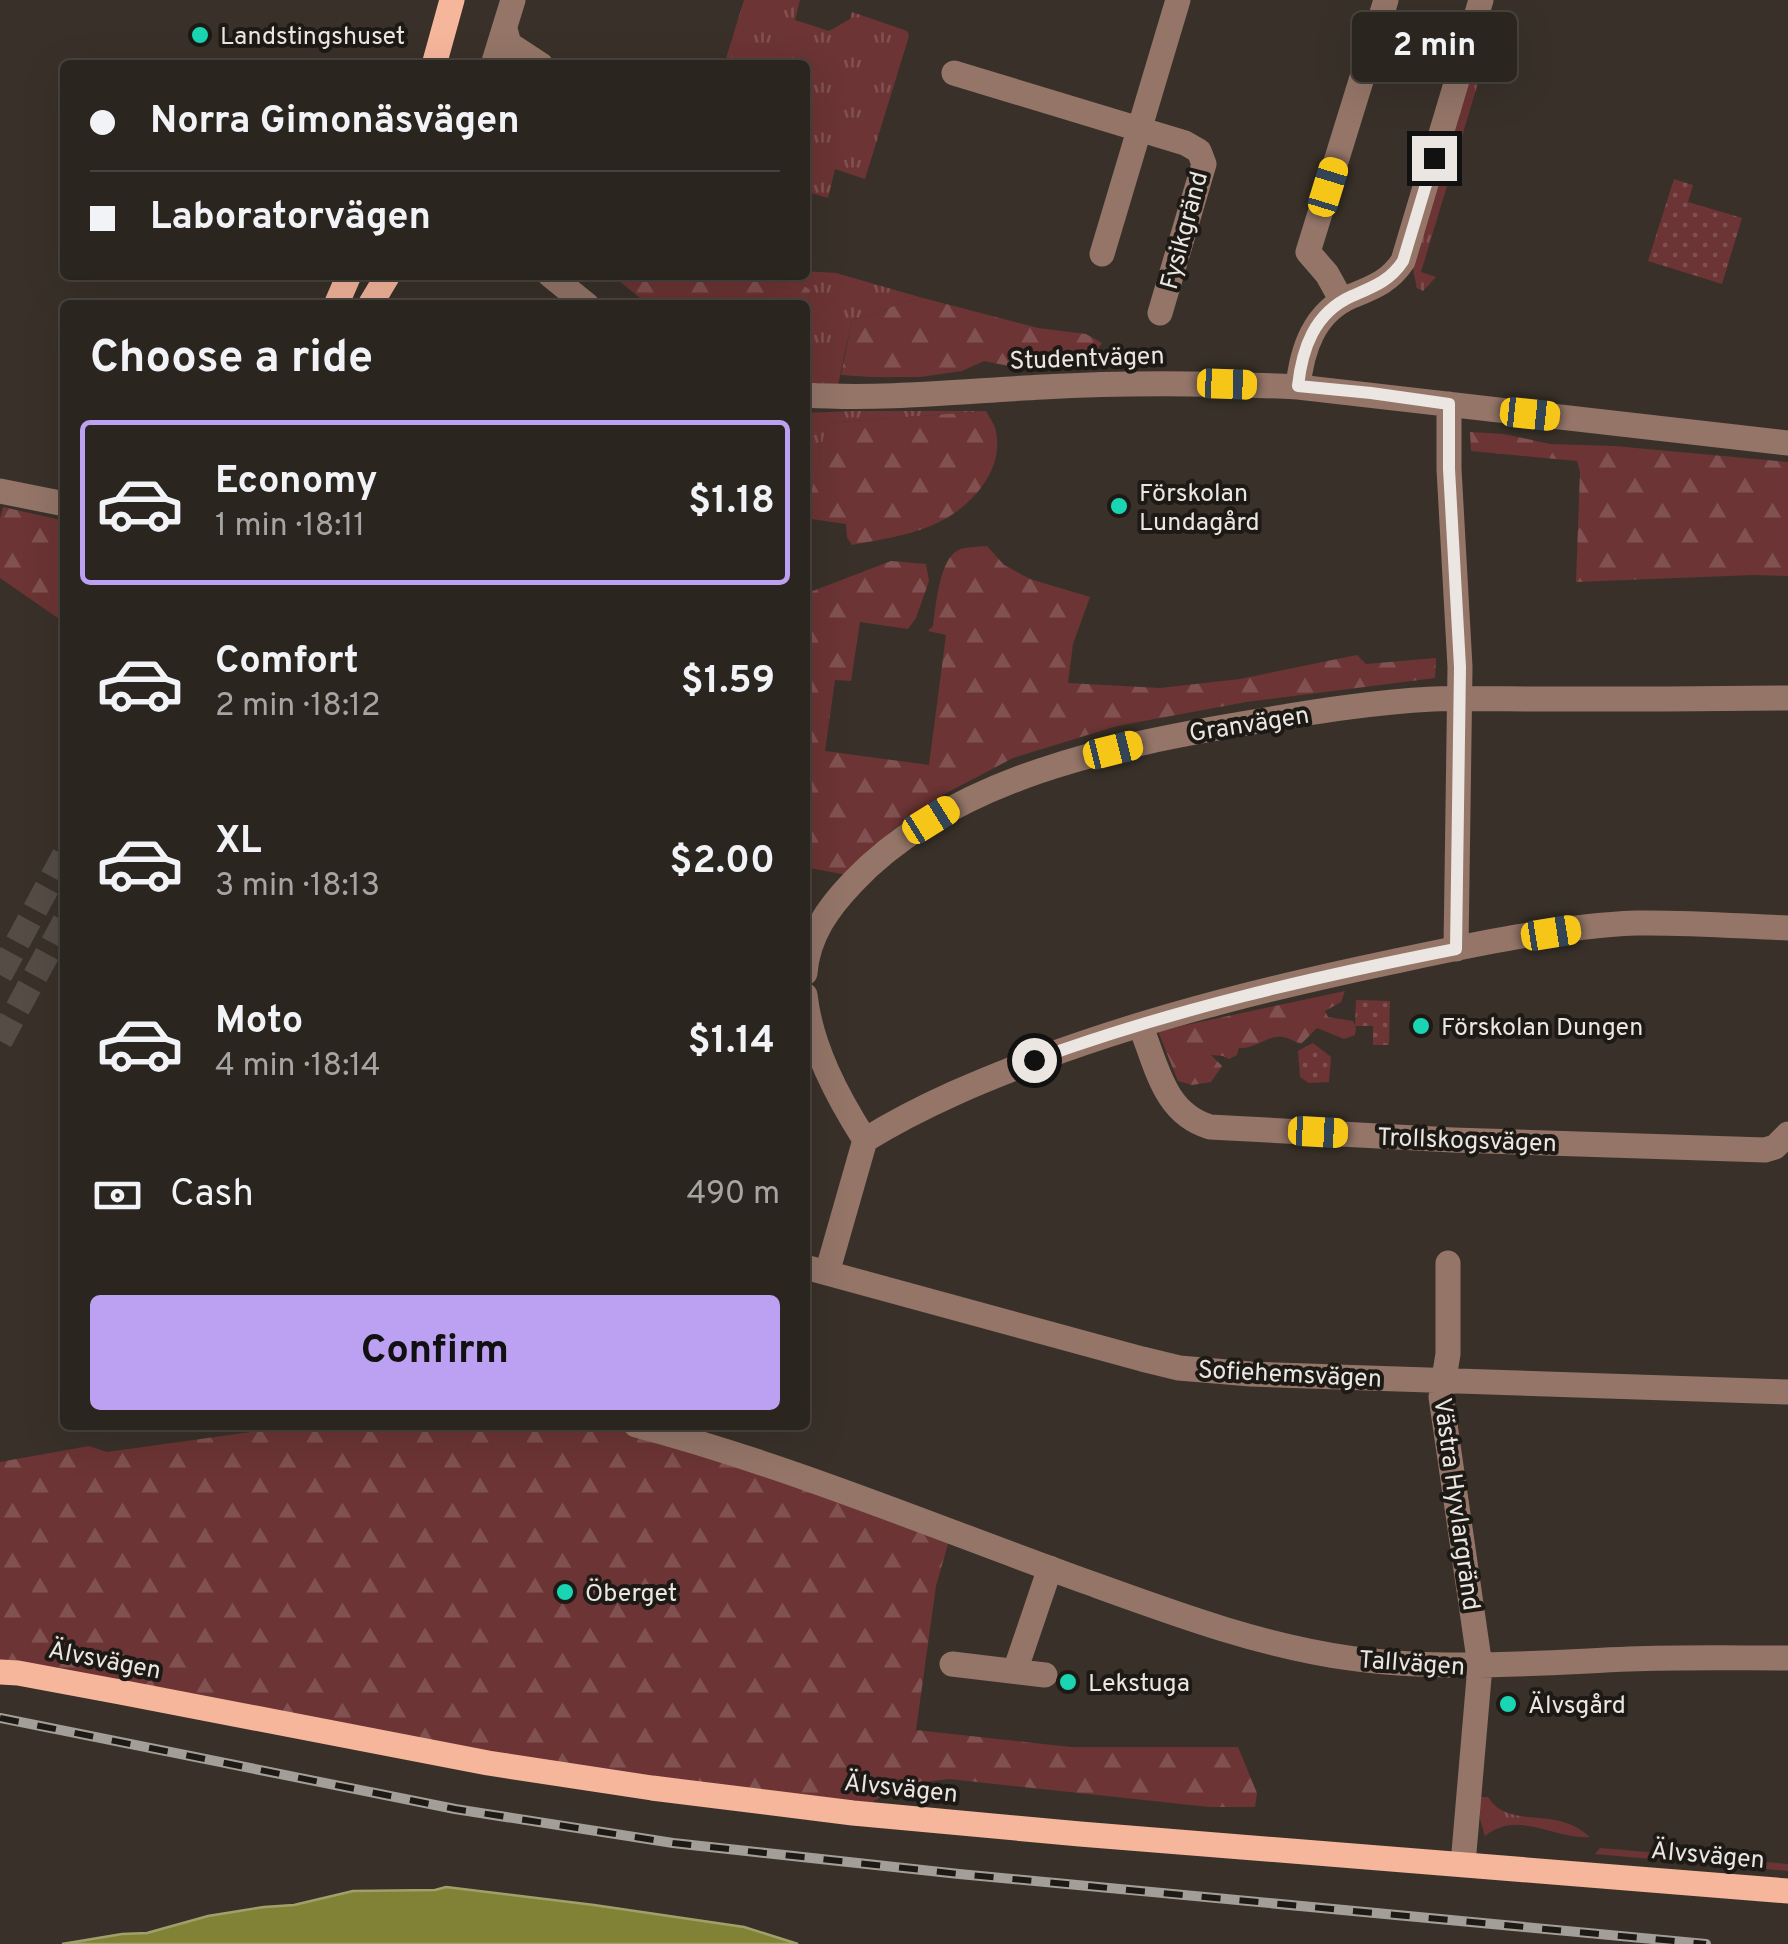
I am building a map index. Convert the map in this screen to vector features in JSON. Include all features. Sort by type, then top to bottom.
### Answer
[{"type":"main road","points":[[435,60],[452,0]]},
{"type":"main road","name":"Älvsvägen","points":[[6,1671],[450,1756],[652,1788],[1004,1827],[1788,1891]]},
{"type":"street","points":[[495,60],[514,0]]},
{"type":"street","points":[[1102,254],[1178,0]]},
{"type":"street","points":[[1342,301],[1327,274],[1308,252],[1386,0]]},
{"type":"street","points":[[1298,386],[1306,344],[1326,314],[1342,301],[1384,282],[1403,261],[1481,0]]},
{"type":"street","points":[[504,29],[509,44],[533,60]]},
{"type":"street","name":"Fysikgränd","points":[[954,73],[1199,151],[1204,164],[1160,313]]},
{"type":"street","points":[[556,280],[581,300]]},
{"type":"street","name":"Studentvägen","points":[[810,395],[870,397],[1121,384],[1298,386],[1788,442]]},
{"type":"street","points":[[1449,404],[1460,699],[1456,949]]},
{"type":"street","points":[[0,491],[60,503]]},
{"type":"street","name":"Granvägen","points":[[810,948],[824,916],[857,877],[884,851],[948,809],[1053,767],[1167,736],[1313,712],[1430,699],[1788,698]]},
{"type":"street","points":[[816,1270],[865,1140],[908,1114],[980,1080],[1088,1041],[1165,1016],[1310,979],[1582,928],[1634,924],[1788,928]]},
{"type":"street","points":[[810,1019],[818,1048],[865,1140]]},
{"type":"street","name":"Trollskogsvägen","points":[[1140,1025],[1171,1102],[1196,1123],[1210,1127],[1765,1150],[1775,1147],[1788,1134]]},
{"type":"street","name":"Västra Hyvlargränd","points":[[1448,1263],[1448,1354],[1441,1397],[1480,1666],[1463,1864]]},
{"type":"street","name":"Sofiehemsvägen","points":[[816,1270],[1179,1368],[1251,1374],[1788,1392]]},
{"type":"street","name":"Tallvägen","points":[[653,1430],[764,1463],[1220,1630],[1257,1640],[1349,1658],[1430,1666],[1788,1658]]},
{"type":"street","points":[[1015,1671],[1050,1568]]},
{"type":"street","points":[[952,1664],[1045,1675]]},
{"type":"green space","points":[[744,0],[800,0],[795,20],[829,31],[850,19],[852,12],[907,31],[909,36],[865,179],[835,169],[828,198],[810,193],[810,60],[726,60]]},
{"type":"green space","points":[[1480,29],[1508,36],[1504,54],[1488,50],[1421,272],[1436,277],[1423,291],[1417,288],[1411,261]]},
{"type":"green space","points":[[1674,179],[1693,185],[1688,202],[1742,218],[1722,284],[1648,261]]},
{"type":"green space","points":[[810,271],[836,273],[923,298],[852,320],[838,385],[810,382],[810,290],[796,280],[810,280]]},
{"type":"green space","points":[[618,280],[796,280],[810,290],[809,300],[642,300]]},
{"type":"green space","points":[[923,298],[1038,328],[1086,334],[1102,343],[1085,366],[1014,367],[984,361],[962,371],[920,377],[841,375],[852,320]]},
{"type":"green space","points":[[986,411],[827,423],[810,497],[810,413]]},
{"type":"green space","points":[[986,411],[995,429],[995,459],[975,495],[943,520],[910,533],[852,545],[846,524],[818,520],[810,509],[827,423]]},
{"type":"green space","points":[[1470,432],[1504,434],[1550,444],[1788,462],[1788,576],[1576,582],[1580,472],[1577,461],[1471,451]]},
{"type":"green space","points":[[3,507],[60,520],[60,620],[0,578]]},
{"type":"green space","points":[[987,546],[1004,565],[1030,579],[1090,597],[1073,644],[1068,683],[1160,688],[1240,679],[1357,655],[1366,664],[1436,658],[1435,678],[1246,702],[1117,726],[1013,758],[937,798],[890,832],[857,877],[810,868],[810,592],[891,561],[926,564],[929,581],[908,629],[860,622],[851,681],[835,680],[825,751],[929,765],[946,635],[928,631],[933,626],[943,571],[954,553]]},
{"type":"green space","points":[[1345,991],[1341,1002],[1325,1011],[1328,1017],[1353,1021],[1355,1035],[1344,1039],[1317,1028],[1301,1044],[1277,1037],[1239,1048],[1237,1055],[1229,1059],[1211,1055],[1222,1066],[1211,1082],[1192,1085],[1178,1081],[1158,1031]]},
{"type":"green space","points":[[1356,1000],[1390,1001],[1389,1045],[1373,1045],[1373,1026],[1355,1026]]},
{"type":"green space","points":[[1313,1043],[1331,1057],[1329,1082],[1309,1083],[1300,1077],[1298,1051]]},
{"type":"green space","points":[[266,1430],[651,1430],[952,1530],[936,1586],[916,1730],[1071,1747],[1238,1747],[1257,1793],[1255,1807],[1209,1807],[949,1779],[902,1785],[853,1813],[652,1788],[0,1667],[0,1462],[89,1446],[107,1452]]},
{"type":"green space","points":[[1479,1797],[1488,1797],[1508,1813],[1562,1822],[1590,1837],[1524,1825],[1498,1828],[1485,1836],[1478,1812]]},
{"type":"green space","points":[[1600,1848],[1788,1864],[1788,1871],[1595,1854]]},
{"type":"shaded area","points":[[446,1887],[744,1927],[798,1944],[62,1944],[147,1933],[208,1916],[294,1905],[353,1891]]},
{"type":"tunnel","points":[[0,975],[60,863]]},
{"type":"tunnel","points":[[0,1041],[60,930]]},
{"type":"railway","points":[[0,1718],[455,1809],[673,1843],[959,1874],[1706,1944]]},
{"type":"place","name":"Landstingshuset","points":[[200,35]]},
{"type":"place","name":"Förskolan Lundagård","points":[[1119,506]]},
{"type":"place","name":"Förskolan Dungen","points":[[1421,1026]]},
{"type":"place","name":"Öberget","points":[[565,1592]]},
{"type":"place","name":"Lekstuga","points":[[1068,1682]]},
{"type":"place","name":"Älvsgård","points":[[1508,1704]]},
{"type":"route","points":[[1034,1060],[1165,1016],[1332,974],[1456,949],[1460,667],[1449,404],[1298,386],[1306,344],[1326,314],[1342,301],[1384,282],[1403,261],[1434,158]]}]
